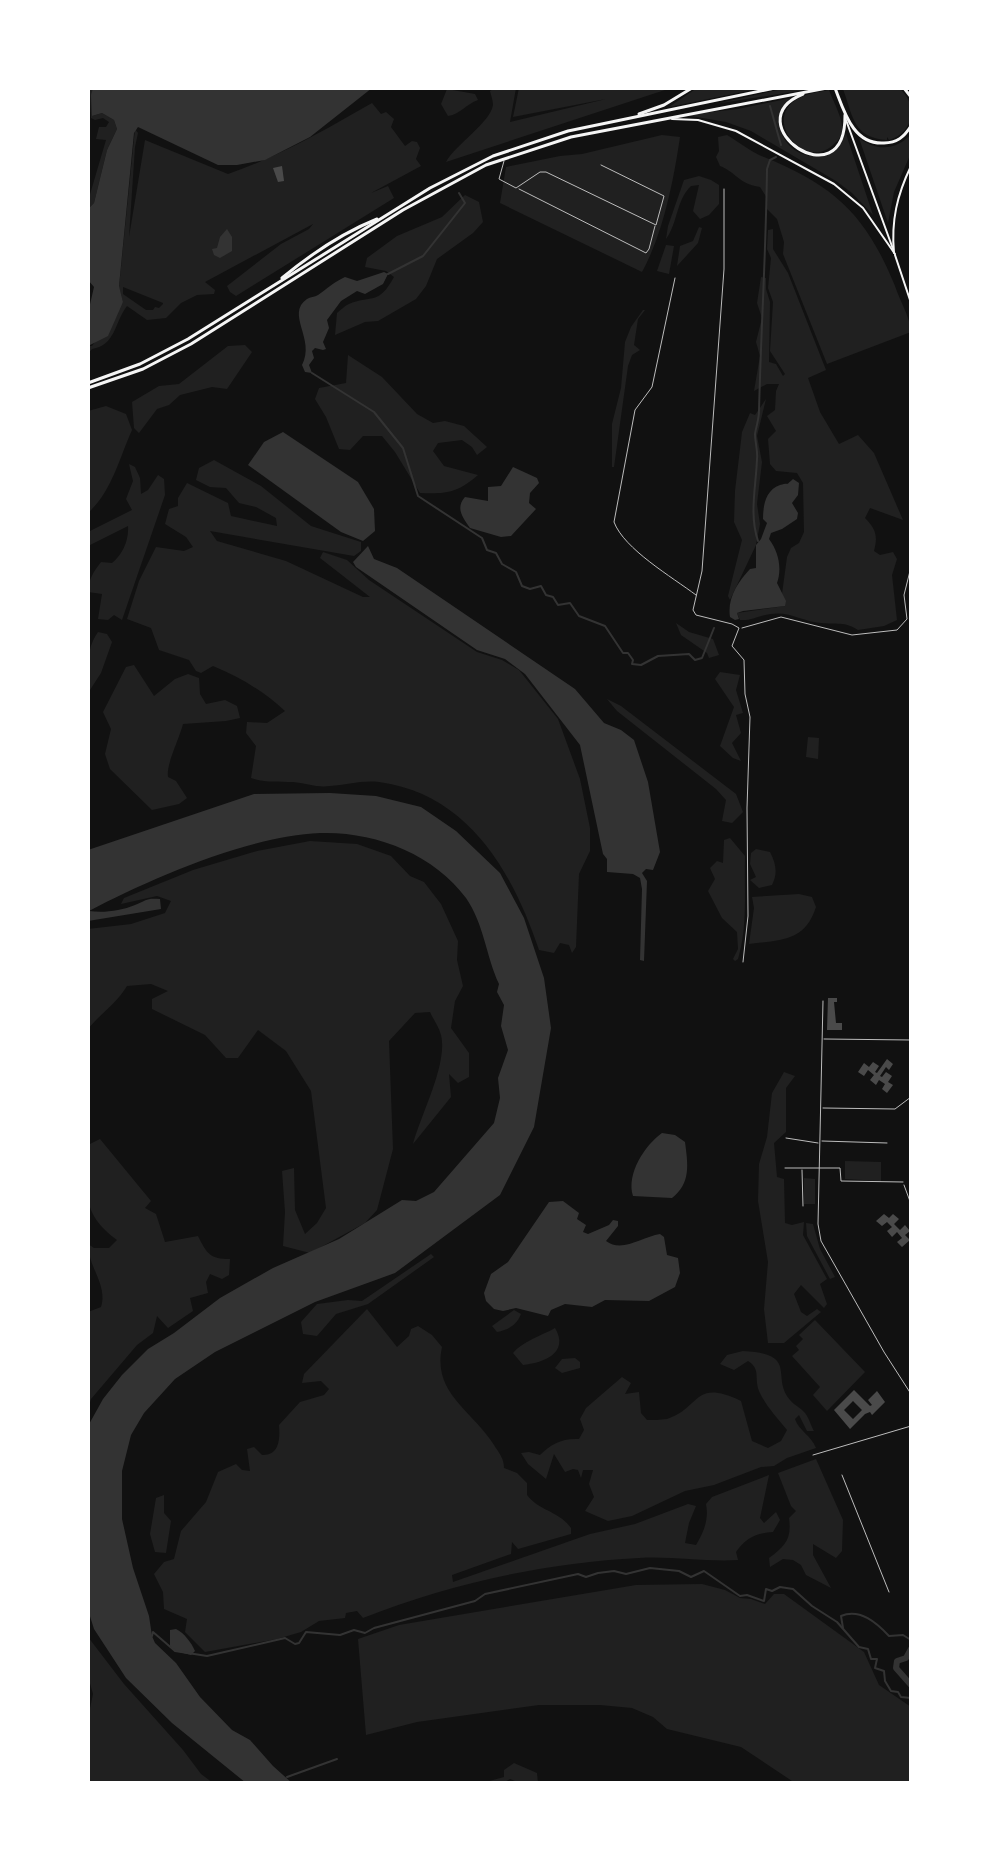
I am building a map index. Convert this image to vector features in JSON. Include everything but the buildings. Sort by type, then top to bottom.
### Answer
[{"type":"highway","points":[[631,117],[664,105],[692,88]]},
{"type":"highway","points":[[88,385],[153,358],[450,176],[493,156],[549,136],[775,88]]},
{"type":"highway","points":[[88,385],[143,369],[191,344],[432,192],[508,156],[571,137],[827,88]]},
{"type":"highway","points":[[835,88],[845,115],[860,135],[877,143],[897,141],[911,126]]},
{"type":"highway","points":[[904,88],[911,97]]},
{"type":"highway","points":[[810,91],[790,101],[782,114],[785,136],[794,147],[811,155],[830,151],[843,136],[845,115]]},
{"type":"main road","points":[[845,115],[911,303]]},
{"type":"main road","points":[[634,124],[674,119],[698,120],[727,127],[759,141],[850,195],[863,208],[895,254]]},
{"type":"main road","points":[[895,254],[892,233],[895,212],[911,166]]},
{"type":"street","points":[[508,156],[502,163],[499,179],[646,253],[664,196],[601,165]]},
{"type":"street","points":[[516,188],[540,172],[546,172],[656,225]]},
{"type":"street","points":[[724,189],[724,269],[702,571],[693,610],[696,615],[739,628],[781,617],[852,635],[897,630],[907,619],[904,595],[911,567]]},
{"type":"street","points":[[675,278],[652,387],[635,410],[614,522],[619,533],[634,548],[696,595]]},
{"type":"street","points":[[739,628],[732,646],[744,660],[745,694],[750,717],[748,916],[743,962]]},
{"type":"street","points":[[823,1001],[818,1224],[821,1241],[911,1394]]},
{"type":"street","points":[[822,1039],[911,1040]]},
{"type":"street","points":[[905,1039],[906,1043]]},
{"type":"street","points":[[820,1107],[895,1109],[911,1097]]},
{"type":"street","points":[[786,1138],[801,1138],[806,1142],[887,1143]]},
{"type":"street","points":[[785,1168],[840,1168],[841,1181],[911,1183]]},
{"type":"street","points":[[802,1168],[803,1206]]},
{"type":"street","points":[[903,1182],[911,1204]]},
{"type":"street","points":[[813,1455],[911,1426]]},
{"type":"street","points":[[842,1475],[889,1592]]},
{"type":"shaded area","points":[[90,88],[93,88],[92,116],[102,113],[114,120],[117,129],[107,150],[94,203],[88,209],[106,140],[96,139],[99,127],[106,127],[109,122],[103,118],[91,118]]},
{"type":"shaded area","points":[[93,88],[372,88],[310,137],[265,160],[237,165],[218,165],[138,127],[134,133],[119,286],[123,302],[108,336],[88,346],[88,313],[94,287],[88,280],[88,209],[94,203],[107,150],[117,129],[114,120],[102,113],[92,116]]},
{"type":"shaded area","points":[[494,88],[516,88],[510,122],[606,99],[513,117],[519,88],[668,89],[446,162],[491,112],[490,91]]},
{"type":"shaded area","points":[[697,88],[762,88],[669,107]]},
{"type":"shaded area","points":[[786,88],[817,88],[715,104]]},
{"type":"shaded area","points":[[899,88],[911,109],[909,124],[898,136],[889,140],[887,137],[887,140],[867,135],[856,124],[843,89]]},
{"type":"shaded area","points":[[447,89],[475,94],[478,100],[448,116],[441,104]]},
{"type":"shaded area","points":[[829,90],[839,113],[841,136],[824,151],[812,152],[801,148],[785,130],[784,118],[788,107],[802,96]]},
{"type":"shaded area","points":[[791,98],[782,113],[780,127],[785,140],[806,155],[820,155],[834,149],[846,134],[873,215],[836,181],[751,131],[726,122],[685,115],[738,109]]},
{"type":"shaded area","points":[[372,103],[381,114],[386,112],[394,119],[391,127],[405,146],[412,141],[417,142],[420,148],[416,159],[421,166],[371,193],[388,186],[394,198],[236,296],[227,286],[281,244],[313,224],[205,282],[215,290],[214,294],[197,295],[181,303],[166,318],[147,320],[127,306],[106,343],[88,354],[88,346],[92,346],[123,302],[119,287],[135,129],[138,133],[129,237],[145,140],[228,174],[284,151]],"holes":[[[123,287],[163,303],[159,308],[146,310],[123,294]]]},
{"type":"shaded area","points":[[911,134],[911,153],[894,192],[888,223],[859,138],[872,145],[886,147],[899,144]]},
{"type":"shaded area","points":[[662,135],[680,137],[662,224],[642,272],[500,203],[506,167],[582,154]]},
{"type":"shaded area","points":[[727,135],[810,179],[829,192],[860,222],[884,261],[911,332],[827,364],[783,254],[784,242],[777,219],[767,209],[767,198],[760,187],[747,183],[720,166],[716,157],[718,137]]},
{"type":"shaded area","points":[[699,176],[719,185],[719,204],[709,215],[700,219],[693,211],[699,185],[691,186],[682,198],[666,239],[684,180]]},
{"type":"shaded area","points":[[465,195],[479,202],[483,222],[437,259],[426,286],[416,299],[378,321],[365,322],[335,335],[337,313],[349,304],[379,296],[394,277],[386,271],[365,267],[367,258],[397,236],[442,217]]},
{"type":"shaded area","points":[[699,227],[702,228],[698,243],[677,266],[680,246],[693,241]]},
{"type":"shaded area","points":[[227,229],[232,237],[232,251],[220,258],[214,255],[212,249],[217,248],[220,237]]},
{"type":"shaded area","points":[[773,229],[773,249],[788,273],[826,370],[808,378],[820,412],[839,444],[858,435],[874,453],[903,520],[870,508],[865,518],[875,533],[874,551],[880,555],[893,552],[897,559],[892,575],[897,620],[884,626],[858,630],[845,624],[815,622],[778,613],[740,620],[737,613],[785,606],[782,594],[787,557],[804,532],[803,483],[797,473],[776,471],[770,464],[768,439],[776,431],[767,416],[775,410],[779,384],[767,384],[754,391],[760,356],[756,342],[762,318],[757,303],[761,277],[766,278],[770,302],[769,362],[776,364],[783,376],[785,374],[770,351],[773,302],[768,288],[771,258],[767,249],[768,230]]},
{"type":"shaded area","points":[[666,245],[674,246],[669,274],[657,271]]},
{"type":"shaded area","points":[[384,272],[388,274],[383,284],[365,294],[357,291],[341,301],[327,320],[329,328],[323,342],[326,349],[315,348],[312,351],[314,358],[309,365],[312,373],[305,372],[302,365],[306,346],[299,320],[301,305],[345,277],[357,281]]},
{"type":"shaded area","points":[[643,310],[638,319],[634,345],[640,350],[632,355],[628,366],[612,467],[612,424],[621,388],[625,342]]},
{"type":"shaded area","points":[[245,345],[252,352],[227,389],[212,387],[180,395],[169,405],[157,409],[139,433],[134,428],[132,402],[159,386],[179,384],[228,346]]},
{"type":"shaded area","points":[[348,355],[382,377],[417,414],[433,423],[445,421],[464,426],[487,447],[477,455],[462,440],[438,443],[433,451],[444,466],[478,475],[451,491],[420,493],[382,436],[363,436],[350,450],[339,449],[315,399],[319,388],[346,383]]},
{"type":"shaded area","points":[[766,399],[757,436],[762,462],[757,504],[760,524],[756,545],[730,600],[728,596],[742,540],[734,522],[742,432],[750,413],[755,415]]},
{"type":"shaded area","points":[[106,406],[126,414],[132,430],[109,485],[88,513],[88,411]]},
{"type":"shaded area","points":[[283,432],[358,482],[374,509],[375,531],[363,541],[341,532],[248,465],[264,442]]},
{"type":"shaded area","points":[[214,460],[261,486],[311,526],[361,542],[361,551],[354,556],[210,531],[217,541],[286,561],[363,597],[370,597],[320,558],[323,552],[347,560],[369,580],[477,652],[502,660],[519,670],[558,719],[580,779],[590,828],[590,851],[579,874],[576,947],[572,953],[569,945],[560,943],[554,953],[539,950],[516,893],[501,866],[462,820],[438,802],[411,790],[379,782],[321,786],[251,778],[256,746],[246,733],[247,722],[267,723],[285,711],[233,675],[213,666],[201,673],[189,660],[159,650],[151,628],[127,619],[139,581],[156,547],[184,551],[193,547],[186,537],[165,524],[169,509],[178,506],[178,498],[187,483],[228,503],[231,516],[277,526],[276,518],[256,507],[239,503],[226,488],[210,487],[196,480],[199,468]]},
{"type":"shaded area","points":[[129,464],[135,467],[140,478],[141,494],[148,490],[158,475],[164,479],[165,495],[122,620],[114,615],[108,620],[98,619],[102,594],[88,592],[90,580],[101,562],[112,563],[122,551],[128,526],[88,546],[88,532],[132,510],[126,499],[133,481]]},
{"type":"shaded area","points":[[513,467],[537,478],[539,483],[530,493],[529,503],[536,509],[511,536],[501,537],[470,528],[461,513],[462,501],[465,497],[488,501],[488,487],[501,486]]},
{"type":"shaded area","points":[[793,479],[799,483],[798,495],[792,503],[798,513],[797,519],[771,533],[769,539],[779,561],[777,583],[786,601],[785,606],[743,611],[737,613],[739,619],[735,620],[730,617],[730,603],[741,579],[750,569],[756,568],[756,545],[767,523],[763,519],[766,499],[775,487],[788,484]]},
{"type":"shaded area","points":[[368,546],[374,559],[397,568],[575,689],[604,723],[634,740],[648,782],[660,852],[653,870],[646,869],[642,873],[647,881],[644,961],[640,960],[640,878],[633,874],[607,872],[607,859],[603,854],[580,745],[525,674],[505,659],[477,650],[356,567],[353,562]]},
{"type":"shaded area","points":[[676,623],[689,632],[713,639],[719,655],[709,658],[707,653],[681,635]]},
{"type":"shaded area","points":[[98,632],[107,634],[112,642],[101,673],[88,693],[89,653]]},
{"type":"shaded area","points":[[134,665],[154,696],[175,679],[188,674],[199,678],[200,694],[206,704],[225,700],[237,706],[240,718],[183,724],[168,777],[176,781],[187,798],[179,804],[152,810],[110,769],[105,754],[111,729],[103,712],[126,667]]},
{"type":"shaded area","points":[[720,672],[740,675],[736,690],[743,713],[736,715],[741,733],[732,743],[741,761],[720,746],[734,707],[715,679]]},
{"type":"shaded area","points":[[607,699],[621,706],[736,794],[743,812],[732,823],[722,821],[726,800],[716,789],[617,711]]},
{"type":"shaded area","points":[[808,737],[819,738],[818,759],[806,757]]},
{"type":"shaded area","points":[[254,794],[376,796],[421,807],[456,831],[500,873],[524,918],[544,978],[551,1028],[534,1127],[500,1195],[395,1273],[315,1302],[215,1352],[175,1379],[144,1413],[131,1435],[122,1471],[122,1519],[155,1643],[176,1663],[200,1697],[232,1730],[250,1740],[292,1783],[246,1783],[172,1723],[126,1678],[94,1629],[88,1610],[88,1426],[103,1399],[148,1349],[220,1298],[273,1268],[339,1239],[402,1200],[416,1201],[434,1192],[494,1123],[500,1098],[498,1078],[508,1050],[501,1026],[504,1005],[497,992],[499,984],[481,929],[466,898],[437,869],[401,848],[340,833],[292,836],[263,842],[171,873],[89,911],[118,910],[152,899],[160,899],[161,909],[88,921],[88,850]]},
{"type":"shaded area","points":[[730,838],[745,856],[743,934],[735,961],[737,932],[722,918],[708,891],[715,879],[710,868],[717,861],[723,863],[724,840]]},
{"type":"shaded area","points":[[310,841],[357,844],[391,856],[410,876],[424,882],[441,904],[458,941],[457,960],[463,986],[455,1001],[451,1028],[469,1053],[469,1077],[458,1083],[449,1074],[451,1097],[413,1144],[437,1074],[442,1047],[440,1032],[430,1012],[415,1013],[389,1041],[393,1149],[377,1210],[365,1223],[310,1253],[283,1246],[285,1212],[282,1171],[294,1168],[295,1210],[305,1234],[317,1223],[326,1208],[311,1091],[286,1051],[258,1030],[238,1058],[226,1058],[205,1035],[152,1009],[152,999],[168,991],[151,984],[127,986],[88,1029],[88,929],[131,924],[165,913],[171,901],[157,896],[121,904],[124,898],[193,870],[257,851]]},
{"type":"shaded area","points":[[756,849],[770,852],[772,856],[776,872],[772,885],[759,888],[750,880],[756,877],[750,864],[751,853]]},
{"type":"shaded area","points":[[799,894],[812,897],[816,907],[805,927],[790,937],[749,944],[754,908],[752,897]]},
{"type":"shaded area","points":[[784,1072],[795,1076],[786,1088],[786,1132],[774,1143],[777,1177],[784,1179],[785,1223],[804,1222],[803,1235],[827,1279],[820,1284],[827,1304],[824,1308],[801,1285],[794,1294],[801,1312],[807,1316],[817,1309],[821,1312],[784,1343],[768,1343],[764,1309],[768,1262],[758,1201],[759,1164],[767,1137],[772,1093]]},
{"type":"shaded area","points":[[662,1133],[675,1135],[685,1142],[685,1180],[672,1198],[633,1196],[632,1179],[638,1161]]},
{"type":"shaded area","points":[[100,1139],[151,1201],[145,1208],[156,1214],[165,1242],[198,1236],[210,1254],[230,1259],[229,1275],[222,1279],[210,1274],[206,1282],[208,1293],[190,1298],[193,1311],[168,1328],[157,1316],[153,1333],[137,1345],[91,1399],[88,1409],[88,1312],[101,1307],[102,1291],[88,1244],[94,1248],[109,1248],[117,1240],[96,1219],[88,1198],[88,1145]]},
{"type":"shaded area","points":[[845,1161],[881,1162],[881,1181],[845,1179]]},
{"type":"shaded area","points":[[804,1178],[815,1179],[815,1204],[804,1204]]},
{"type":"shaded area","points":[[563,1201],[579,1213],[577,1219],[586,1225],[583,1232],[588,1234],[609,1225],[613,1220],[618,1221],[618,1226],[606,1241],[612,1244],[625,1245],[660,1234],[664,1237],[667,1255],[678,1258],[680,1273],[675,1287],[649,1301],[605,1300],[592,1307],[565,1304],[551,1310],[548,1316],[516,1308],[503,1311],[494,1309],[486,1301],[484,1293],[491,1274],[508,1262],[549,1202]]},
{"type":"shaded area","points":[[806,1223],[813,1224],[820,1249],[835,1277],[830,1279],[807,1236]]},
{"type":"shaded area","points":[[431,1254],[434,1257],[368,1304],[336,1314],[317,1336],[303,1334],[301,1322],[317,1304],[362,1301]]},
{"type":"shaded area","points":[[367,1309],[397,1347],[409,1336],[411,1329],[418,1326],[432,1335],[442,1347],[440,1363],[448,1389],[494,1445],[504,1468],[517,1473],[527,1483],[527,1495],[537,1505],[561,1518],[571,1528],[571,1534],[518,1549],[512,1542],[511,1554],[452,1575],[453,1582],[688,1504],[696,1506],[685,1543],[696,1545],[705,1525],[706,1504],[712,1497],[769,1475],[760,1518],[764,1523],[776,1512],[780,1520],[773,1532],[756,1535],[744,1543],[736,1552],[738,1560],[639,1558],[534,1570],[464,1585],[363,1618],[357,1611],[346,1613],[345,1618],[319,1621],[301,1632],[277,1639],[205,1652],[185,1632],[187,1619],[164,1609],[163,1592],[154,1574],[164,1562],[174,1559],[181,1531],[206,1502],[218,1472],[236,1464],[242,1470],[250,1471],[247,1449],[254,1447],[262,1455],[272,1453],[279,1440],[279,1425],[300,1402],[324,1395],[329,1389],[321,1381],[302,1383],[304,1374]]},
{"type":"shaded area","points":[[514,1310],[521,1314],[517,1321],[497,1332],[492,1326]]},
{"type":"shaded area","points":[[815,1320],[865,1372],[827,1411],[813,1395],[820,1387],[792,1356],[799,1350],[796,1346],[803,1339],[799,1335]]},
{"type":"shaded area","points":[[555,1328],[559,1337],[557,1350],[546,1359],[523,1365],[513,1353]]},
{"type":"shaded area","points":[[743,1351],[761,1353],[778,1362],[785,1391],[805,1413],[814,1431],[807,1431],[799,1415],[795,1419],[816,1448],[774,1466],[761,1467],[714,1485],[685,1491],[632,1516],[608,1521],[585,1511],[594,1497],[589,1484],[593,1470],[583,1470],[581,1478],[578,1470],[565,1472],[554,1454],[546,1479],[528,1464],[521,1453],[540,1455],[557,1442],[579,1439],[584,1430],[580,1419],[586,1408],[622,1377],[631,1383],[625,1394],[639,1392],[641,1413],[647,1420],[667,1419],[705,1394],[725,1395],[741,1401],[752,1441],[768,1448],[781,1441],[787,1430],[762,1396],[754,1367],[748,1361],[734,1370],[720,1364],[727,1355]]},
{"type":"shaded area","points":[[575,1358],[580,1362],[580,1368],[562,1373],[555,1368],[562,1359]]},
{"type":"shaded area","points":[[816,1459],[843,1520],[842,1551],[836,1558],[813,1544],[813,1555],[831,1588],[806,1575],[801,1565],[793,1560],[783,1559],[770,1567],[769,1558],[786,1541],[789,1518],[796,1511],[778,1473]]},
{"type":"shaded area","points":[[164,1495],[164,1513],[171,1521],[166,1553],[155,1552],[150,1534],[156,1498]]},
{"type":"shaded area","points":[[702,1584],[765,1604],[774,1594],[784,1594],[864,1652],[879,1685],[911,1707],[911,1783],[795,1783],[741,1747],[667,1729],[653,1717],[632,1708],[600,1705],[539,1705],[417,1722],[366,1735],[358,1639],[399,1625],[636,1585]]},
{"type":"shaded area","points":[[176,1629],[191,1644],[195,1651],[191,1655],[175,1651],[170,1646],[170,1630]]},
{"type":"shaded area","points":[[88,1637],[201,1774],[213,1783],[88,1783],[88,1718],[93,1694],[89,1680]]},
{"type":"shaded area","points":[[514,1763],[537,1773],[538,1783],[520,1783],[510,1779],[503,1783],[482,1783],[504,1777],[504,1770]]},
{"type":"waterway","points":[[770,106],[781,145]]},
{"type":"waterway","points":[[758,541],[753,511],[767,169],[770,160],[776,157]]},
{"type":"waterway","points":[[388,274],[423,256],[465,203],[459,193]]},
{"type":"waterway","points":[[312,373],[374,412],[403,448],[418,496],[482,538],[487,550],[496,553],[502,564],[516,572],[522,586],[530,589],[541,586],[558,605],[570,603],[579,616],[605,626],[623,653],[628,653],[633,660],[632,664],[641,665],[658,656],[689,654],[695,660],[702,658],[714,628]]},
{"type":"waterway","points":[[152,1636],[153,1632],[175,1651],[207,1656],[285,1638],[295,1644],[306,1632],[340,1635],[354,1630],[365,1633],[475,1601],[485,1594],[578,1574],[586,1577],[614,1571],[626,1574],[650,1568],[679,1571],[691,1577],[704,1571],[740,1596],[747,1595],[764,1601],[766,1589],[793,1589],[837,1622],[859,1647],[868,1649],[871,1659],[877,1659],[875,1668],[884,1671],[891,1691],[911,1698]]},
{"type":"waterway","points":[[843,1628],[841,1616],[861,1615],[889,1636],[903,1635],[911,1640]]},
{"type":"waterway","points":[[911,1649],[906,1658],[897,1661],[896,1668],[911,1685]]},
{"type":"waterway","points":[[287,1777],[337,1759]]}]
